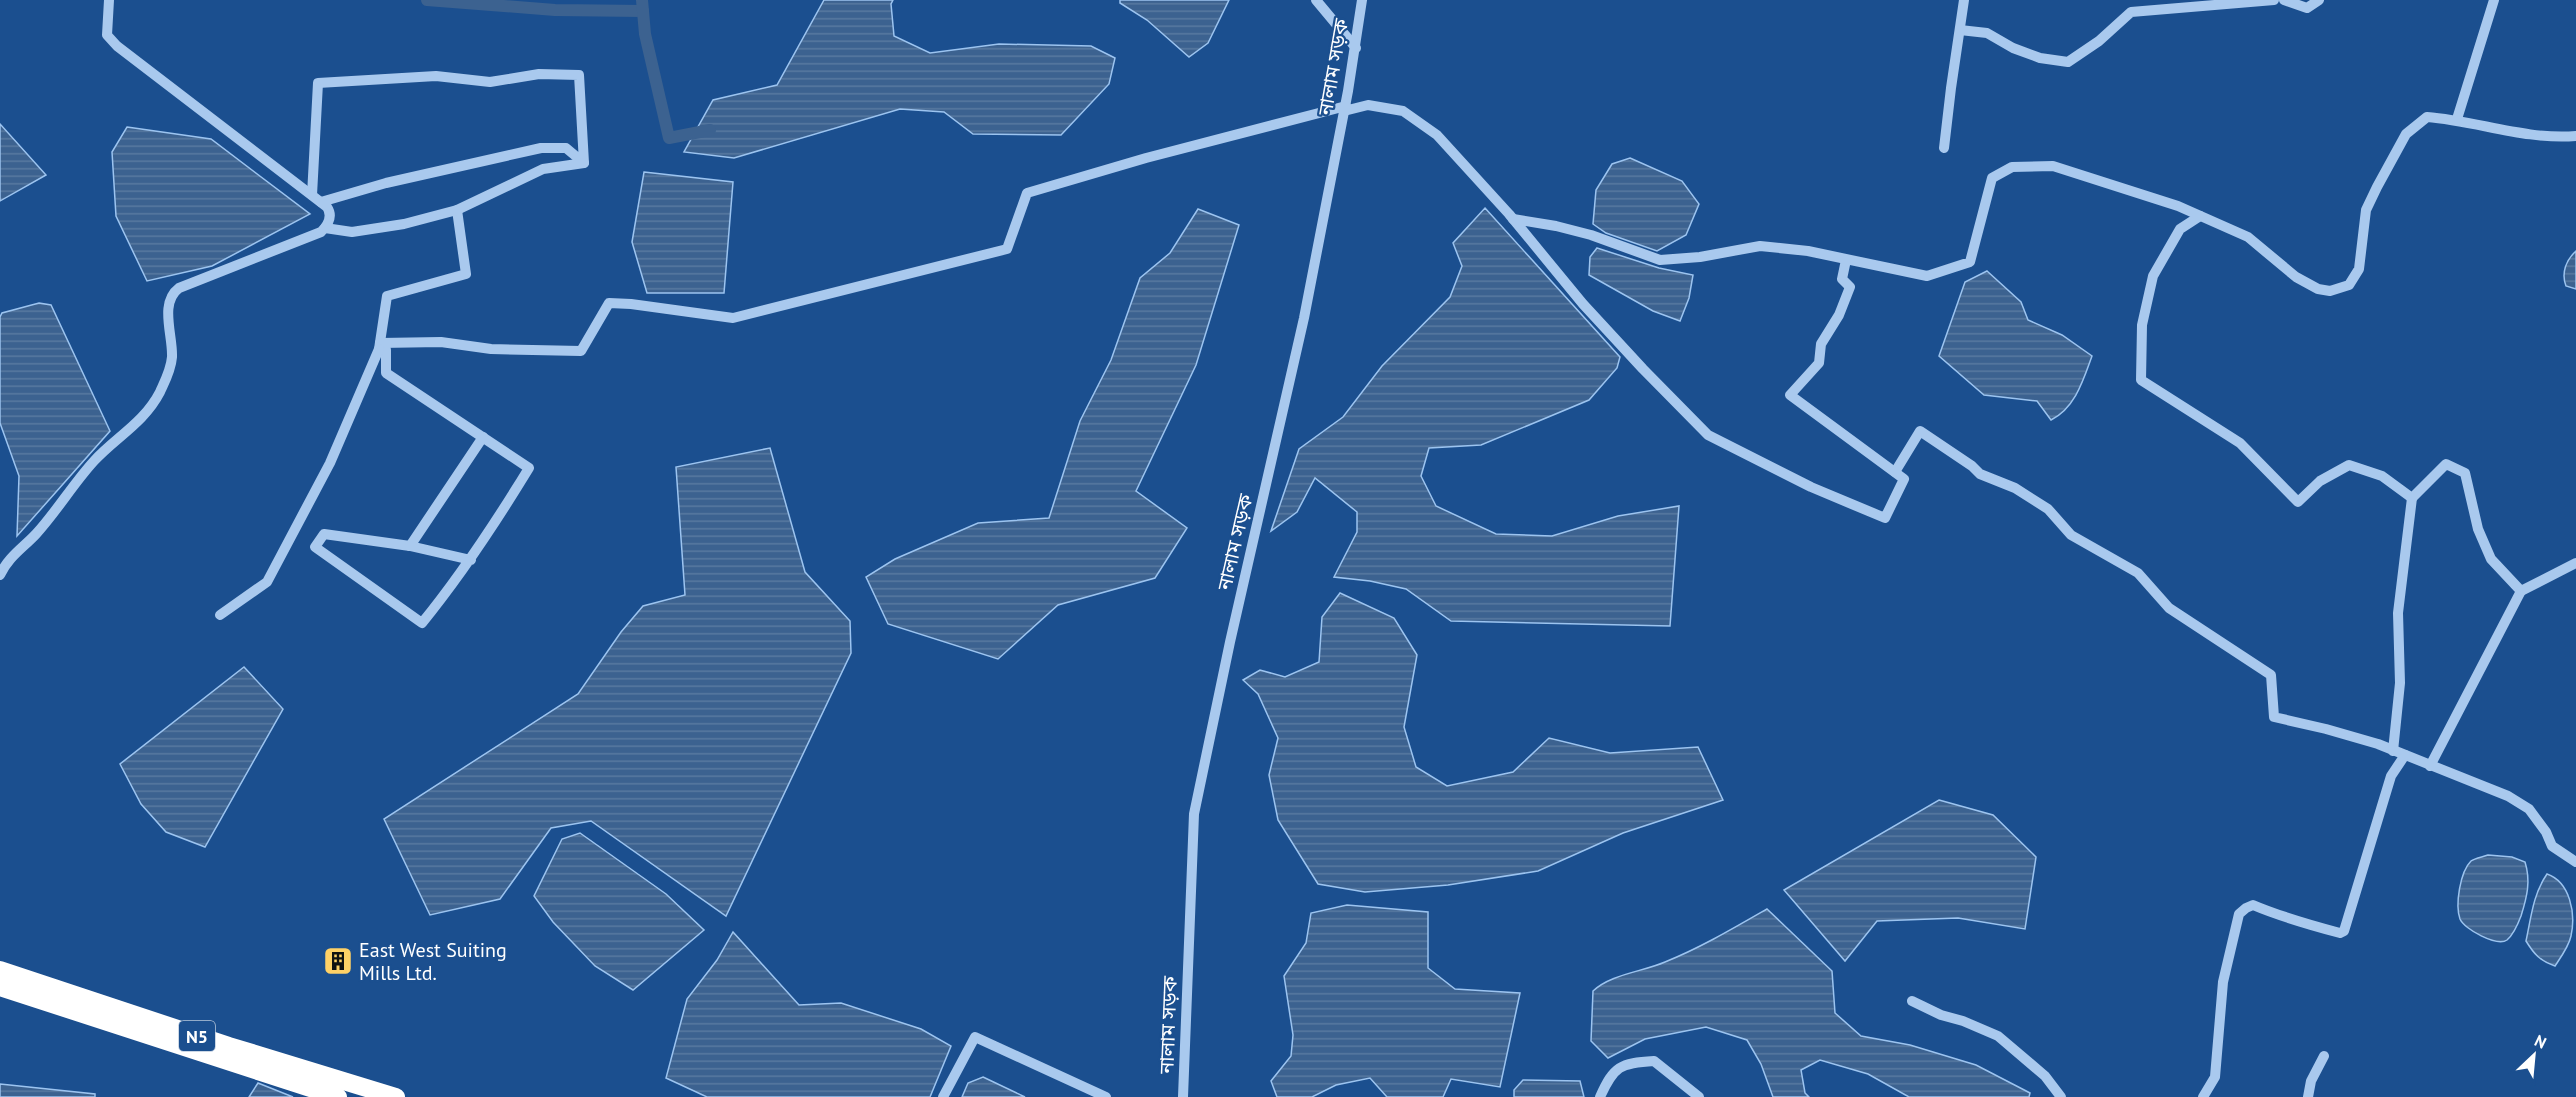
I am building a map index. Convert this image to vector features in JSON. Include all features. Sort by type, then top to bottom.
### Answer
[{"type":"highway","name":"N5","points":[[0,970],[229,1046],[396,1097]]},
{"type":"highway","name":"N5","points":[[0,987],[338,1097]]},
{"type":"street","points":[[110,0],[107,35],[117,46],[330,211],[326,228]]},
{"type":"street","points":[[1316,0],[1356,48]]},
{"type":"street","name":"নালাম সড়ক","points":[[1183,1097],[1196,806],[1232,631],[1304,318],[1356,48],[1362,0]]},
{"type":"street","points":[[1944,148],[1964,0]]},
{"type":"street","points":[[1960,30],[1986,33],[2013,48],[2040,58],[2068,62],[2099,41],[2131,12],[2274,0]]},
{"type":"street","points":[[2284,0],[2307,8],[2319,0]]},
{"type":"street","points":[[2457,119],[2494,0]]},
{"type":"street","points":[[316,199],[318,83],[436,76],[490,82],[539,74],[579,75],[584,163]]},
{"type":"street","points":[[379,346],[441,342],[491,349],[581,351],[609,303],[733,318],[1007,249],[1027,192],[1146,158],[1345,108],[1368,105],[1403,111],[1437,135],[1513,219],[1582,304],[1708,435],[1811,487],[1885,518],[1904,479],[1790,395],[1819,363],[1821,344],[1839,315],[1850,287],[1842,279],[1846,260]]},
{"type":"street","points":[[1513,219],[1591,235],[1660,260],[1701,257],[1760,246],[1808,251],[1927,276],[1970,262],[1992,178],[2012,167],[2053,166],[2178,206],[2247,237],[2296,277],[2318,289],[2330,291],[2349,285],[2359,269],[2366,210],[2406,134],[2427,117],[2457,119],[2510,132],[2552,138],[2576,136]]},
{"type":"street","points":[[316,199],[541,148],[566,148],[584,163]]},
{"type":"street","points":[[0,574],[12,556],[50,518],[94,461],[138,423],[153,404],[170,368],[172,358],[169,306],[173,293],[189,284],[312,236],[326,228],[352,232],[404,224],[457,210],[543,169],[584,163]]},
{"type":"street","points":[[220,615],[267,582],[330,463],[379,346],[387,296],[466,274],[457,210]]},
{"type":"street","points":[[2200,216],[2180,229],[2153,276],[2142,325],[2140,380],[2240,443],[2298,502],[2320,480],[2349,465],[2382,476],[2412,498]]},
{"type":"street","points":[[379,346],[386,350],[386,372],[529,468],[471,560],[422,623],[315,547],[324,534],[410,546],[471,560]]},
{"type":"street","points":[[1895,472],[1920,431],[1972,466],[1980,474],[2015,488],[2048,509],[2071,535],[2138,573],[2169,608],[2271,675],[2274,717],[2326,729],[2405,755],[2508,796],[2529,809],[2546,832],[2552,846],[2576,862]]},
{"type":"street","points":[[410,546],[483,437]]},
{"type":"street","points":[[2393,751],[2400,683],[2398,613],[2412,498],[2446,464],[2465,473],[2478,529],[2491,559],[2521,591]]},
{"type":"street","points":[[2430,766],[2521,591],[2576,563]]},
{"type":"street","points":[[2203,1097],[2216,1077],[2223,982],[2239,914],[2253,905],[2278,916],[2340,933],[2344,931],[2391,776],[2405,755]]},
{"type":"street","points":[[1912,1001],[1941,1015],[1963,1021],[1998,1036],[2045,1076],[2061,1097]]},
{"type":"street","points":[[943,1097],[975,1037],[1106,1097]]},
{"type":"street","points":[[2308,1097],[2311,1081],[2324,1056]]},
{"type":"street","points":[[1600,1097],[1611,1074],[1630,1062],[1654,1061],[1699,1097]]},
{"type":"water","points":[[824,0],[893,0],[891,4],[894,36],[930,53],[999,44],[1091,46],[1115,58],[1109,84],[1061,135],[973,134],[944,112],[900,109],[734,158],[684,152],[713,100],[777,85]]},
{"type":"water","points":[[1120,0],[1229,0],[1208,43],[1189,57],[1147,20],[1120,3]]},
{"type":"water","points":[[0,124],[46,175],[0,201]]},
{"type":"water","points":[[127,127],[211,139],[310,214],[212,266],[147,281],[116,216],[112,152]]},
{"type":"water","points":[[1630,158],[1682,181],[1699,204],[1686,235],[1657,251],[1606,233],[1593,224],[1596,190],[1612,164]]},
{"type":"water","points":[[644,172],[733,182],[724,293],[647,293],[632,242]]},
{"type":"water","points":[[1485,208],[1620,357],[1617,368],[1589,400],[1481,445],[1429,448],[1421,476],[1436,506],[1496,534],[1552,536],[1618,516],[1679,506],[1670,626],[1451,621],[1406,589],[1370,581],[1334,577],[1357,532],[1357,512],[1315,478],[1297,512],[1271,531],[1299,449],[1343,417],[1382,366],[1450,297],[1462,266],[1453,243]]},
{"type":"water","points":[[1198,209],[1239,225],[1196,365],[1136,491],[1187,528],[1155,578],[1058,605],[998,659],[888,624],[866,577],[895,559],[978,523],[1049,518],[1080,421],[1111,360],[1140,278],[1170,253]]},
{"type":"water","points":[[1597,248],[1659,268],[1693,275],[1689,298],[1680,321],[1653,311],[1589,275],[1590,257]]},
{"type":"water","points":[[2576,251],[2576,289],[2566,286],[2564,272],[2567,263]]},
{"type":"water","points":[[1987,271],[2021,302],[2028,320],[2062,335],[2092,356],[2072,401],[2051,420],[2037,401],[1984,395],[1939,356],[1965,282]]},
{"type":"water","points":[[39,303],[51,305],[110,431],[17,536],[19,476],[0,423],[0,317],[2,313]]},
{"type":"water","points":[[770,448],[805,572],[850,621],[851,653],[726,916],[591,821],[551,828],[500,899],[430,915],[384,819],[578,694],[621,632],[643,606],[685,595],[676,467]]},
{"type":"water","points":[[1340,593],[1394,618],[1417,655],[1404,727],[1416,767],[1447,786],[1513,772],[1549,738],[1610,753],[1698,747],[1723,800],[1623,833],[1538,871],[1448,885],[1365,892],[1318,884],[1278,820],[1269,775],[1278,738],[1258,694],[1243,680],[1260,670],[1285,677],[1319,662],[1322,617]]},
{"type":"water","points":[[244,667],[283,709],[205,847],[166,832],[141,804],[120,764]]},
{"type":"water","points":[[1939,800],[1993,815],[2036,857],[2025,929],[1958,918],[1877,921],[1845,961],[1784,890]]},
{"type":"water","points":[[580,833],[666,894],[704,930],[633,990],[595,966],[553,922],[534,896],[562,839]]},
{"type":"water","points":[[2488,855],[2512,857],[2525,862],[2527,869],[2527,889],[2521,916],[2512,935],[2502,942],[2474,932],[2463,923],[2459,913],[2460,889],[2467,866],[2471,861]]},
{"type":"water","points":[[2547,874],[2555,878],[2566,891],[2570,899],[2573,918],[2570,940],[2555,966],[2538,956],[2526,941],[2536,898]]},
{"type":"water","points":[[1347,905],[1428,912],[1428,968],[1455,989],[1520,993],[1500,1087],[1451,1079],[1443,1097],[1387,1097],[1370,1078],[1336,1085],[1312,1097],[1277,1097],[1271,1081],[1291,1056],[1293,1035],[1284,976],[1306,943],[1311,913]]},
{"type":"water","points":[[1767,909],[1832,971],[1835,1013],[1861,1036],[1910,1045],[1976,1065],[2030,1093],[2029,1097],[1909,1097],[1868,1074],[1820,1060],[1801,1070],[1805,1093],[1809,1097],[1773,1097],[1761,1064],[1747,1040],[1706,1027],[1645,1039],[1608,1058],[1591,1041],[1593,991],[1600,985],[1678,956]]},
{"type":"water","points":[[733,932],[799,1005],[841,1003],[921,1029],[951,1046],[930,1097],[707,1097],[666,1078],[687,999],[717,960]]},
{"type":"water","points":[[983,1077],[1025,1097],[962,1097],[968,1083]]},
{"type":"water","points":[[1523,1080],[1580,1081],[1584,1097],[1514,1097],[1514,1090]]},
{"type":"water","points":[[258,1083],[293,1097],[249,1097]]},
{"type":"water","points":[[0,1084],[95,1094],[95,1097],[0,1097]]},
{"type":"waterway","points":[[427,0],[555,10],[643,11]]},
{"type":"waterway","points":[[642,0],[645,34],[669,138],[710,130]]},
{"type":"place","name":"East West Suiting Mills Ltd.","points":[[338,961]]}]
